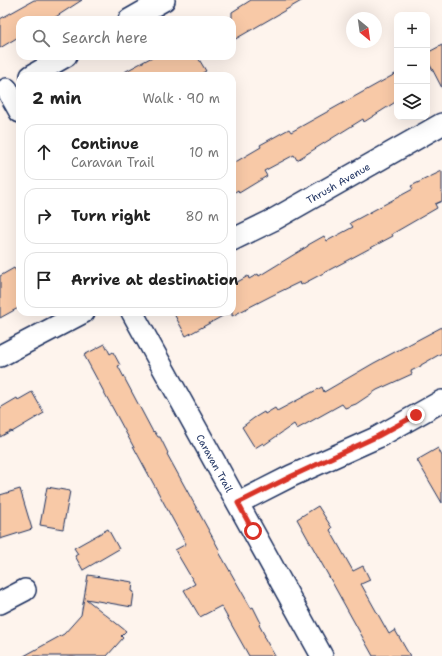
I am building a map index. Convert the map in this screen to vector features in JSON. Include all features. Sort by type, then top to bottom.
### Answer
[{"type":"street","points":[[136,16],[164,0]]},
{"type":"street","points":[[38,72],[59,60]]},
{"type":"street","points":[[9,88],[16,103]]},
{"type":"street","name":"Thrush Avenue","points":[[236,238],[273,220],[442,124]]},
{"type":"street","points":[[0,356],[76,316]]},
{"type":"street","name":"Caravan Trail","points":[[134,316],[322,656]]},
{"type":"street","points":[[238,503],[378,436],[442,401]]},
{"type":"street","points":[[0,603],[25,590]]},
{"type":"building","points":[[34,0],[82,0],[57,16],[16,16],[16,38],[0,48],[0,19]]},
{"type":"building","points":[[251,0],[303,0],[236,39],[236,16],[232,16],[232,12]]},
{"type":"building","points":[[442,45],[442,88],[430,65],[430,51]]},
{"type":"building","points":[[147,60],[199,60],[206,71],[204,72],[124,72]]},
{"type":"building","points":[[394,75],[394,103],[364,122],[363,119],[297,160],[294,155],[264,171],[267,176],[239,193],[238,190],[236,191],[236,162],[261,147],[260,145],[289,129],[291,132]]},
{"type":"building","points":[[442,171],[442,201],[435,204],[437,208],[392,234],[393,236],[301,285],[300,282],[236,314],[236,283],[248,276],[249,279],[258,274],[259,276],[324,236],[327,241],[353,227],[350,223],[413,189],[411,186]]},
{"type":"building","points":[[14,268],[16,271],[16,309],[0,318],[0,276]]},
{"type":"building","points":[[175,316],[223,316],[186,336]]},
{"type":"building","points":[[442,327],[442,353],[411,371],[412,374],[377,390],[356,404],[345,408],[342,404],[297,429],[294,424],[264,445],[263,443],[255,448],[242,427],[264,412],[265,414],[275,408],[277,411],[322,387],[324,392],[374,363]]},
{"type":"building","points":[[105,344],[110,354],[113,352],[120,365],[118,366],[153,432],[154,431],[158,437],[160,437],[168,453],[167,454],[220,551],[219,552],[251,608],[253,607],[261,623],[259,625],[265,636],[264,637],[275,656],[249,656],[221,606],[200,617],[184,590],[195,584],[175,550],[186,544],[84,355]]},
{"type":"building","points":[[32,392],[44,413],[12,432],[11,431],[0,437],[0,408],[17,398],[18,400]]},
{"type":"building","points":[[438,448],[442,456],[442,503],[417,460]]},
{"type":"building","points":[[47,487],[70,491],[63,529],[40,525]]},
{"type":"building","points":[[20,489],[32,529],[0,539],[0,495]]},
{"type":"building","points":[[318,506],[332,528],[330,530],[353,571],[363,566],[370,580],[361,584],[389,634],[395,630],[410,656],[373,656],[297,519]]},
{"type":"building","points":[[108,529],[119,549],[83,570],[75,556],[78,554],[74,548]]},
{"type":"building","points":[[88,575],[133,582],[132,591],[134,592],[132,607],[86,599],[126,631],[121,636],[123,638],[107,656],[24,656],[64,634],[81,615]]},
{"type":"route","points":[[253,531],[238,503],[378,436],[416,415]]}]
